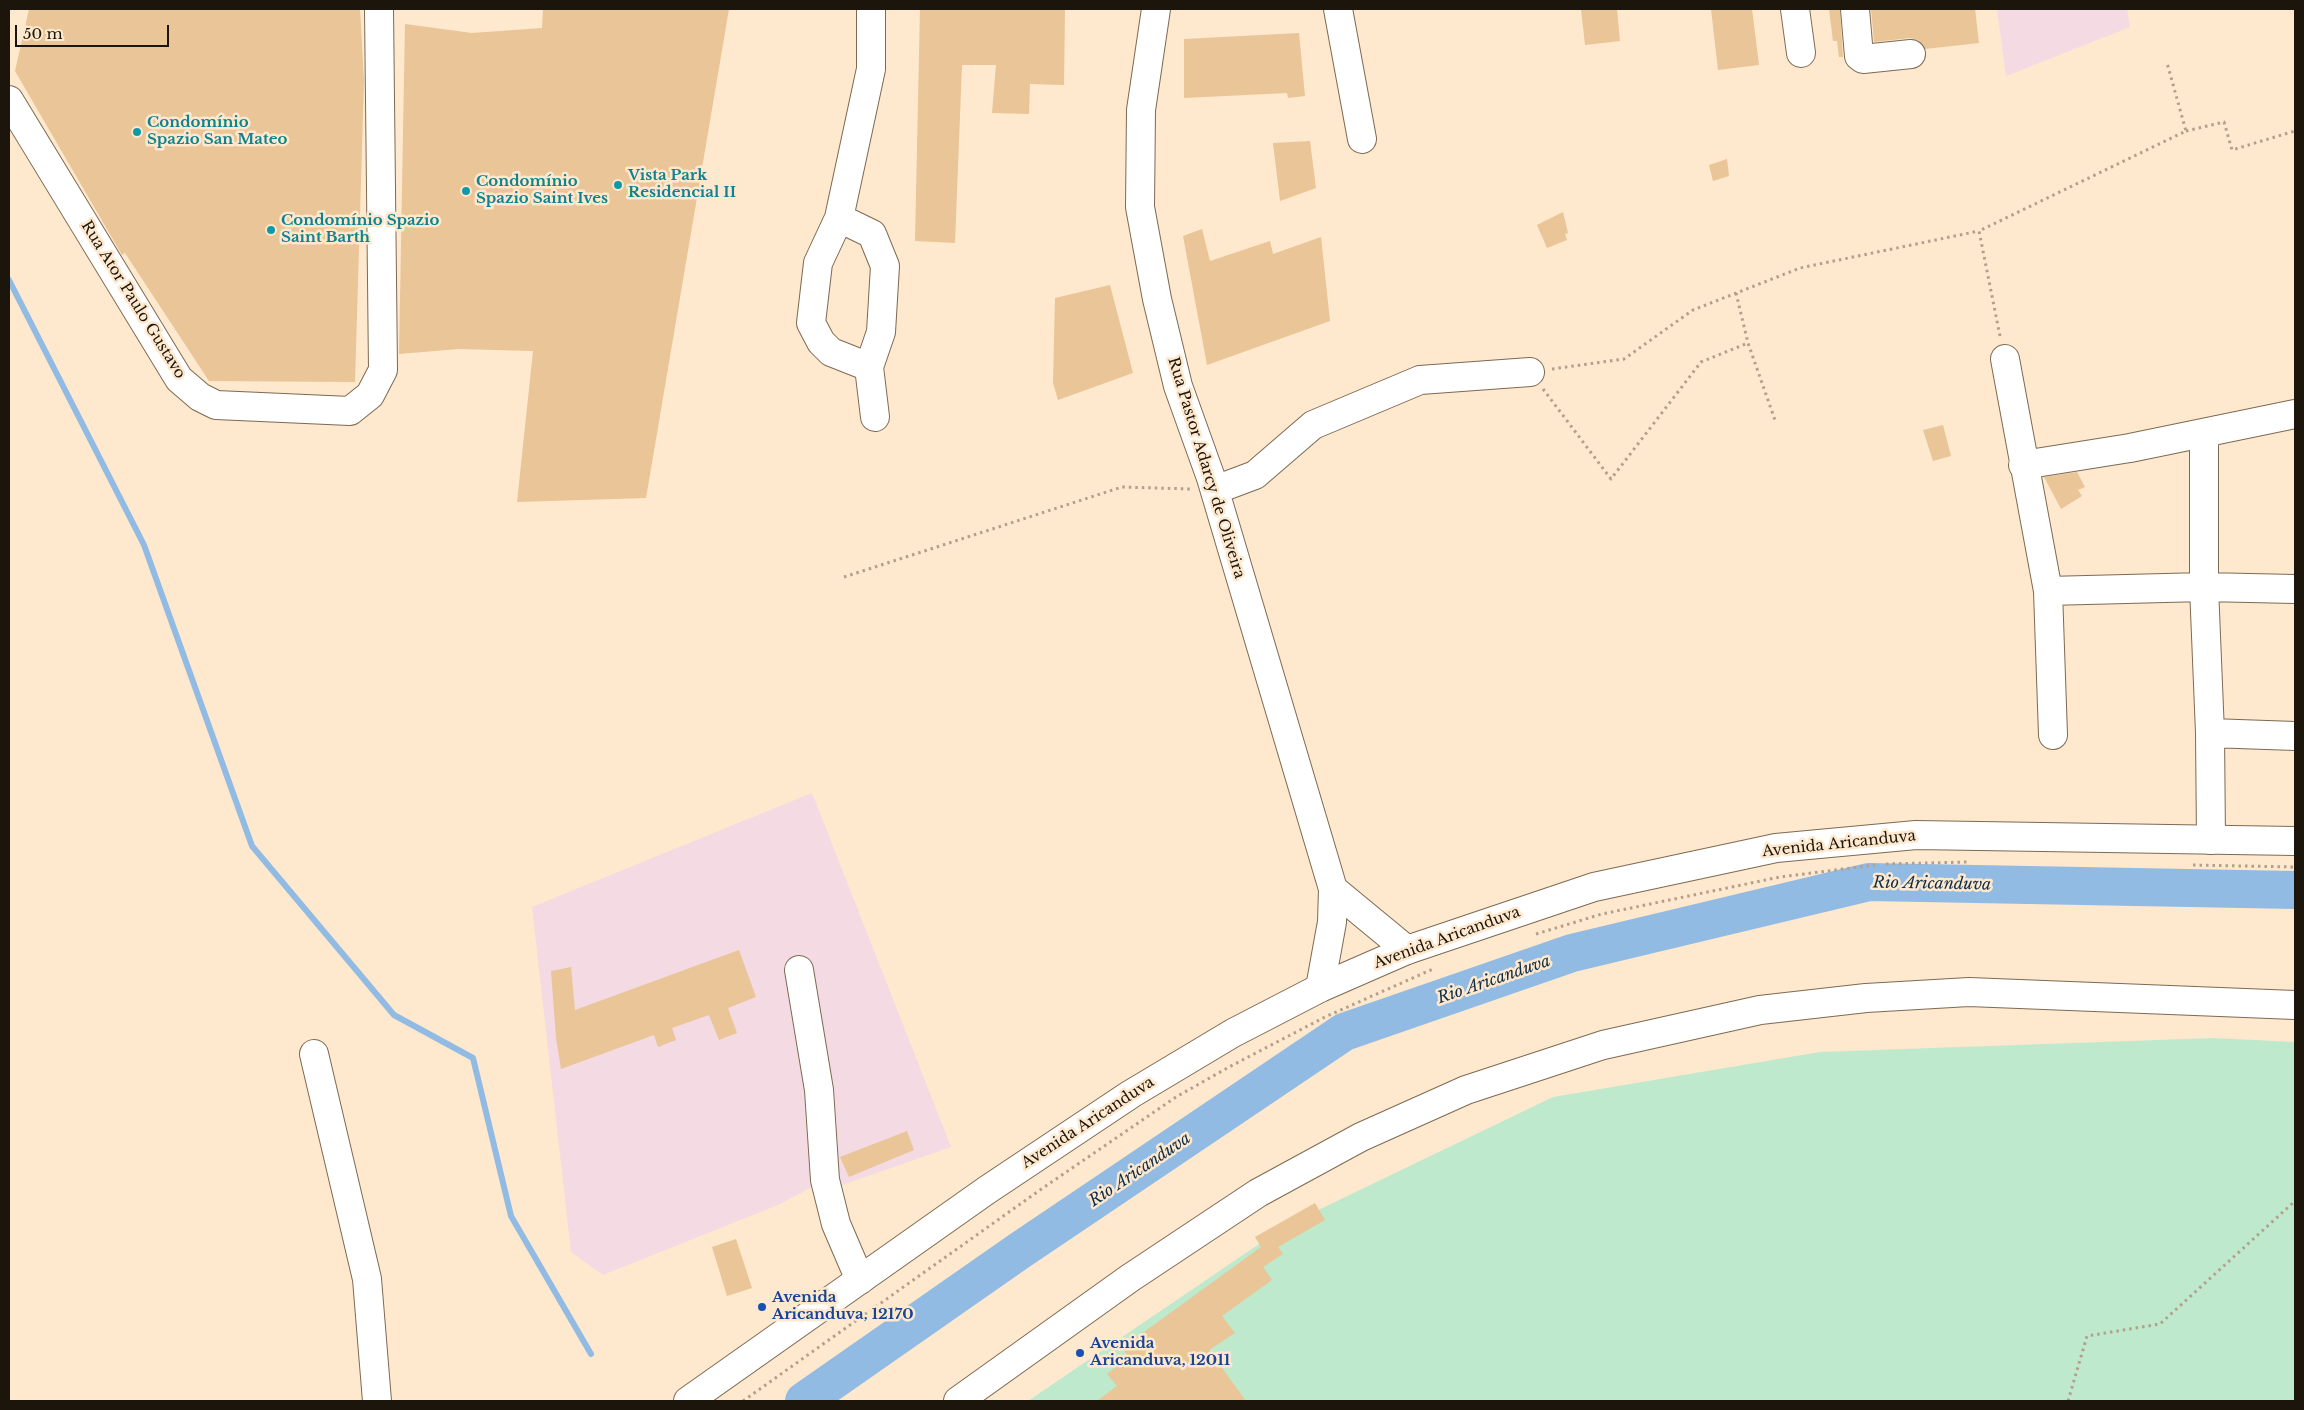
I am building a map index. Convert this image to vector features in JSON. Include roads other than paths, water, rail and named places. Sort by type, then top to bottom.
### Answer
[{"type":"main road","name":"Rua Ator Paulo Gustavo","points":[[9,100],[179,380],[200,397],[216,405],[350,412],[370,395],[382,370],[379,9]]},
{"type":"main road","points":[[869,367],[831,352],[821,342],[811,323],[818,263],[839,218],[871,69],[871,9]]},
{"type":"main road","name":"Rua Pastor Adarcy de Oliveira","points":[[1156,9],[1141,110],[1140,207],[1157,299],[1178,386],[1214,490],[1333,889],[1332,922],[1320,988]]},
{"type":"main road","points":[[1338,9],[1362,139]]},
{"type":"main road","points":[[1795,9],[1801,53]]},
{"type":"main road","points":[[1855,9],[1859,56],[1863,60],[1911,54]]},
{"type":"main road","points":[[839,218],[872,234],[885,266],[881,332],[869,367],[875,417]]},
{"type":"main road","points":[[2005,359],[2023,465],[2048,591],[2053,735]]},
{"type":"main road","points":[[1214,490],[1255,475],[1313,425],[1420,380],[1530,372]]},
{"type":"main road","points":[[2023,465],[2204,434],[2295,414]]},
{"type":"main road","points":[[2204,434],[2204,587],[2210,733],[2211,840]]},
{"type":"main road","points":[[2048,591],[2204,587],[2295,589]]},
{"type":"main road","points":[[2210,733],[2295,736]]},
{"type":"main road","name":"Avenida Aricanduva","points":[[688,1401],[987,1190],[1131,1094],[1233,1033],[1320,988],[1406,950],[1594,887],[1776,848],[1916,835],[2295,841]]},
{"type":"main road","points":[[1333,889],[1406,950]]},
{"type":"main road","points":[[799,970],[819,1090],[825,1180],[836,1224],[860,1280]]},
{"type":"main road","points":[[958,1401],[1130,1278],[1258,1193],[1361,1137],[1466,1090],[1603,1045],[1760,1010],[1866,998],[1969,992],[2295,1005]]},
{"type":"main road","points":[[314,1054],[367,1279],[376,1401]]},
{"type":"waterway","points":[[9,280],[144,545],[252,846],[394,1015],[473,1058],[511,1216],[591,1354]]},
{"type":"waterway","name":"Rio Aricanduva","points":[[804,1401],[1019,1251],[1344,1032],[1572,953],[1869,882],[2295,890]]},
{"type":"place","name":"Condomínio Spazio San Mateo","points":[[137,132]]},
{"type":"place","name":"Vista Park Residencial II","points":[[618,185]]},
{"type":"place","name":"Condomínio Spazio Saint Ives","points":[[466,191]]},
{"type":"place","name":"Condomínio Spazio Saint Barth","points":[[271,230]]},
{"type":"place","name":"Avenida Aricanduva, 12170","points":[[762,1307]]},
{"type":"place","name":"Avenida Aricanduva, 12011","points":[[1080,1353]]}]
